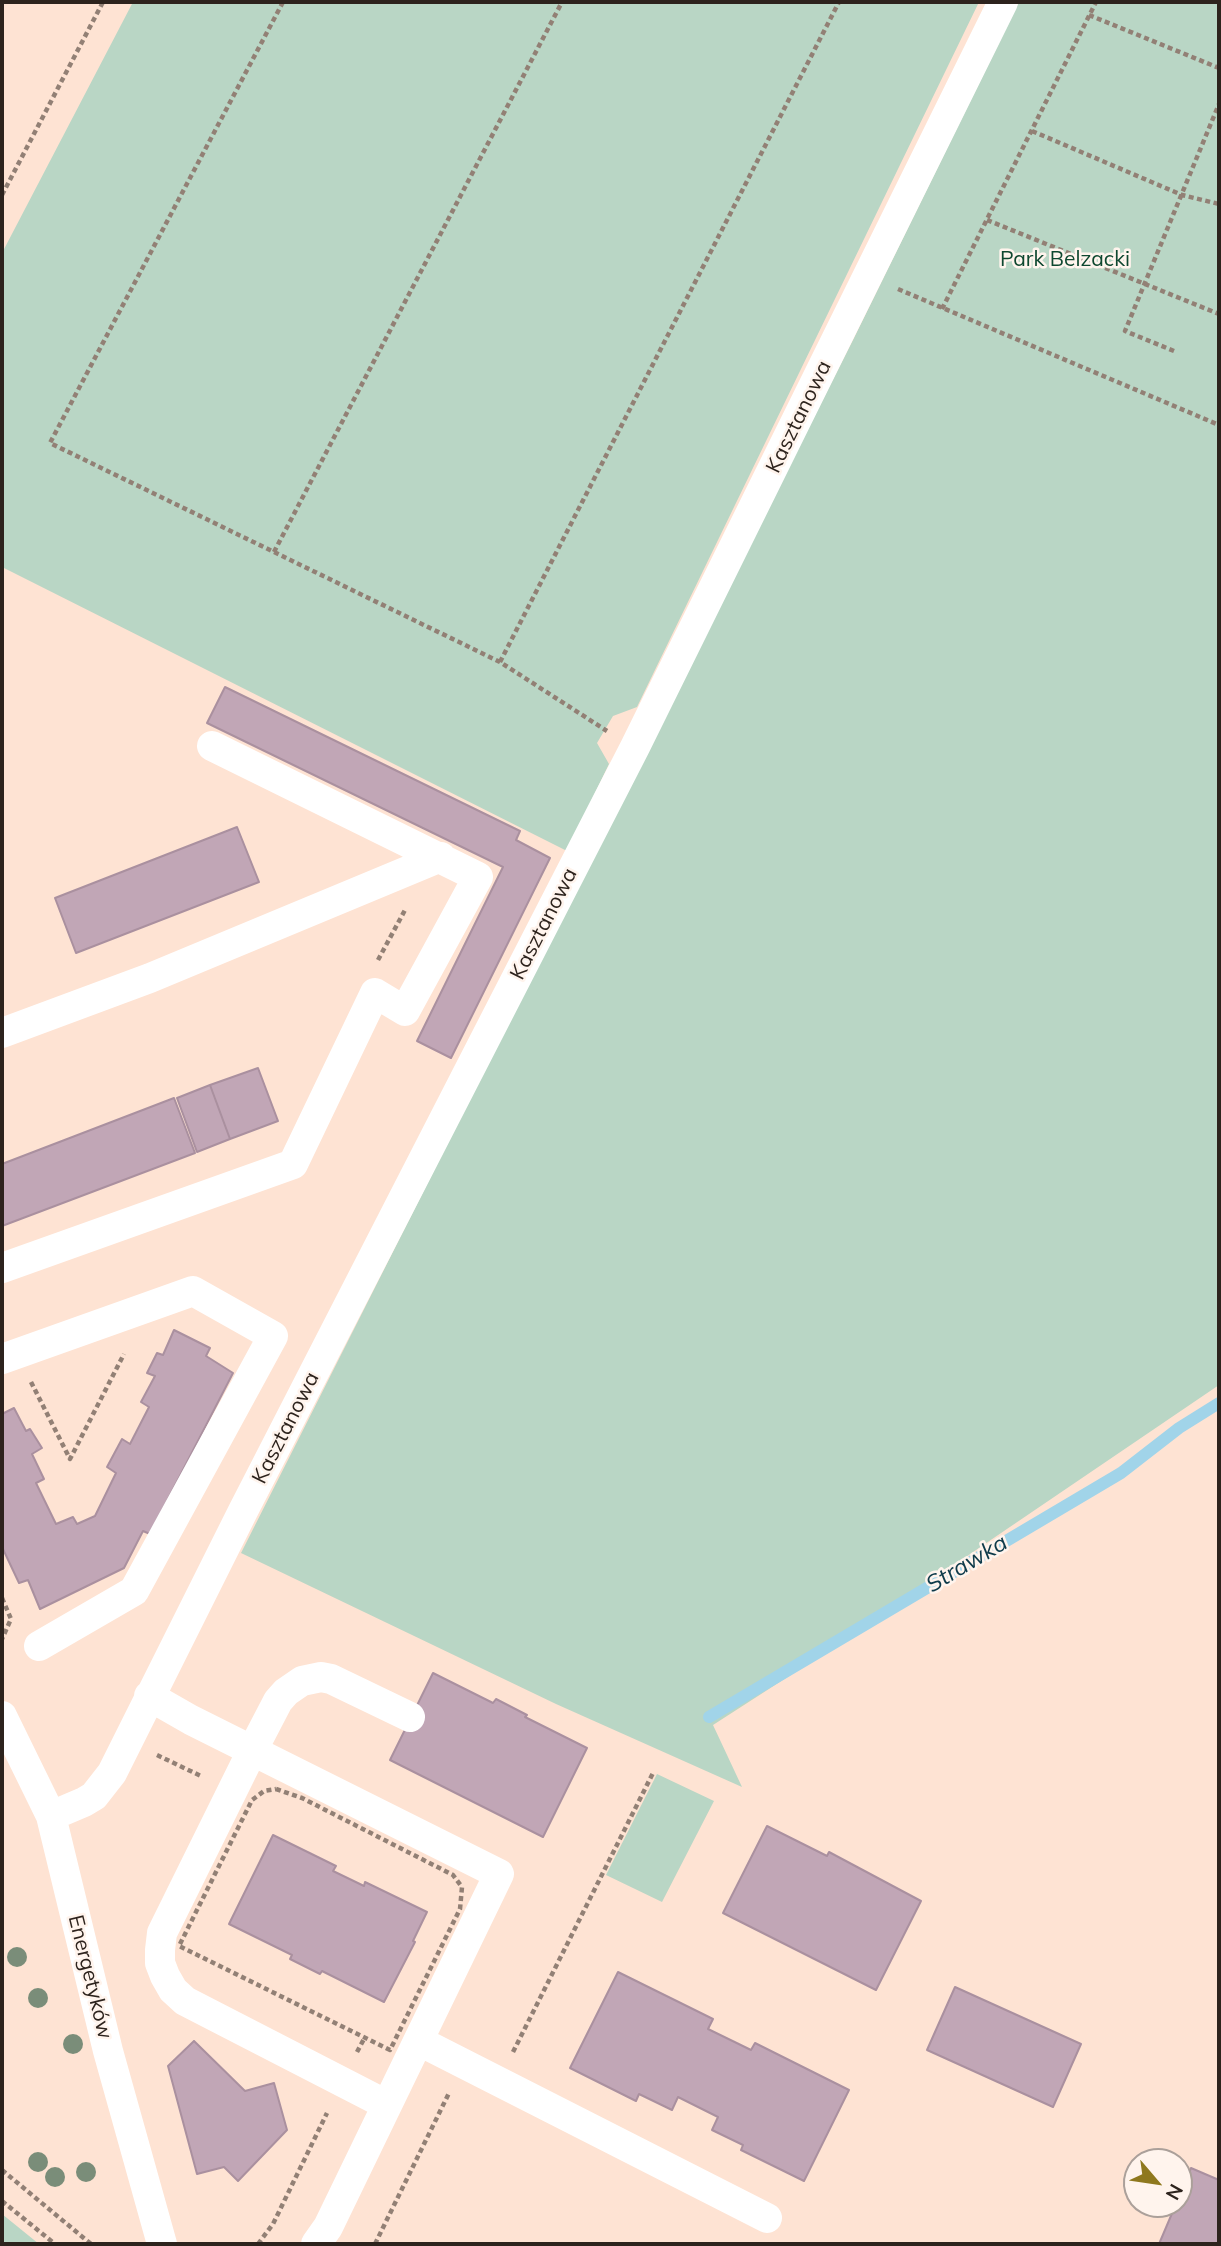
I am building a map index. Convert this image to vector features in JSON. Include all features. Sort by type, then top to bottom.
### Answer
[{"type":"street","name":"Kasztanowa","points":[[51,1816],[84,1802],[112,1773],[641,735],[1003,2]]},
{"type":"street","points":[[2,1268],[293,1164],[375,993],[405,1011],[478,877],[212,746]]},
{"type":"street","points":[[2,1033],[150,978],[442,857]]},
{"type":"street","points":[[9,1356],[193,1291],[273,1336],[134,1591],[39,1646]]},
{"type":"street","points":[[387,2105],[185,2001],[173,1990],[160,1963],[162,1933],[278,1701],[293,1686],[311,1677],[331,1679],[411,1717]]},
{"type":"street","points":[[149,1696],[252,1751],[499,1874],[328,2227],[316,2244]]},
{"type":"street","name":"Energetyków","points":[[2,1716],[51,1816],[108,2051],[162,2244]]},
{"type":"street","points":[[419,2041],[767,2218]]},
{"type":"path","points":[[2,194],[103,2]]},
{"type":"path","points":[[283,2],[50,443],[500,662],[605,729]]},
{"type":"path","points":[[274,552],[562,2]]},
{"type":"path","points":[[500,662],[839,2]]},
{"type":"path","points":[[942,309],[1096,2]]},
{"type":"path","points":[[1089,15],[1219,68]]},
{"type":"path","points":[[1174,351],[1125,331],[1219,104]]},
{"type":"path","points":[[1032,131],[1182,195],[1219,204]]},
{"type":"path","points":[[987,220],[1219,314]]},
{"type":"path","points":[[868,276],[1219,425]]},
{"type":"path","points":[[372,972],[406,909]]},
{"type":"path","points":[[9,1356],[70,1459],[147,1308]]},
{"type":"path","points":[[2,1598],[11,1619],[2,1639]]},
{"type":"path","points":[[498,2082],[653,1771]]},
{"type":"path","points":[[276,1788],[302,1798],[453,1875],[462,1887],[460,1909],[390,2050],[365,2037],[179,1946],[252,1800],[264,1791],[276,1788]]},
{"type":"path","points":[[258,2244],[273,2224],[299,2174],[365,2037]]},
{"type":"path","points":[[375,2244],[452,2086]]},
{"type":"path","points":[[2,2170],[91,2244]]},
{"type":"path","points":[[2,2201],[55,2244]]},
{"type":"green space","points":[[133,2],[979,2],[637,707],[613,716],[597,743],[609,764],[567,851],[2,567],[2,253]]},
{"type":"green space","name":"Park Belzacki","points":[[1019,2],[1219,2],[1219,1385],[817,1658],[713,1725],[742,1787],[556,1704],[241,1553],[853,340]]},
{"type":"green space","points":[[657,1774],[714,1801],[662,1902],[606,1875]]},
{"type":"green space","points":[[2,2214],[39,2244],[2,2244]]},
{"type":"building","points":[[225,687],[520,831],[516,840],[550,858],[451,1058],[417,1041],[503,867],[207,723]]},
{"type":"building","points":[[237,827],[259,882],[76,953],[55,898]]},
{"type":"building","points":[[258,1068],[278,1121],[230,1139],[210,1085]]},
{"type":"building","points":[[210,1085],[230,1139],[197,1152],[177,1098]]},
{"type":"building","points":[[174,1098],[195,1153],[2,1226],[2,1164]]},
{"type":"building","points":[[174,1330],[210,1348],[206,1356],[233,1373],[150,1534],[143,1531],[124,1568],[40,1609],[28,1580],[19,1583],[2,1547],[2,1414],[14,1408],[26,1431],[30,1429],[42,1448],[32,1454],[44,1479],[36,1483],[56,1524],[73,1517],[77,1524],[95,1516],[116,1473],[107,1467],[122,1439],[130,1444],[149,1407],[141,1402],[155,1376],[147,1373],[157,1353],[163,1355]]},
{"type":"building","points":[[433,1673],[493,1703],[496,1699],[587,1748],[543,1837],[390,1760]]},
{"type":"building","points":[[767,1826],[827,1856],[829,1852],[921,1901],[876,1990],[723,1913]]},
{"type":"building","points":[[273,1835],[336,1866],[333,1871],[364,1886],[365,1882],[427,1912],[413,1941],[415,1942],[384,2002],[322,1971],[320,1974],[290,1959],[292,1955],[229,1924]]},
{"type":"building","points":[[618,1972],[713,2019],[708,2029],[751,2050],[755,2043],[849,2090],[804,2181],[741,2150],[743,2145],[712,2130],[718,2117],[678,2097],[672,2110],[639,2094],[636,2101],[570,2068]]},
{"type":"building","points":[[955,1987],[1081,2044],[1053,2107],[927,2050]]},
{"type":"building","points":[[194,2041],[245,2091],[274,2083],[287,2130],[238,2181],[224,2167],[197,2174],[168,2066]]},
{"type":"building","points":[[1193,2169],[1219,2180],[1219,2244],[1159,2244],[1170,2218],[1193,2218]]},
{"type":"waterway","name":"Strawka","points":[[709,1717],[1121,1473],[1179,1428],[1219,1403]]}]
